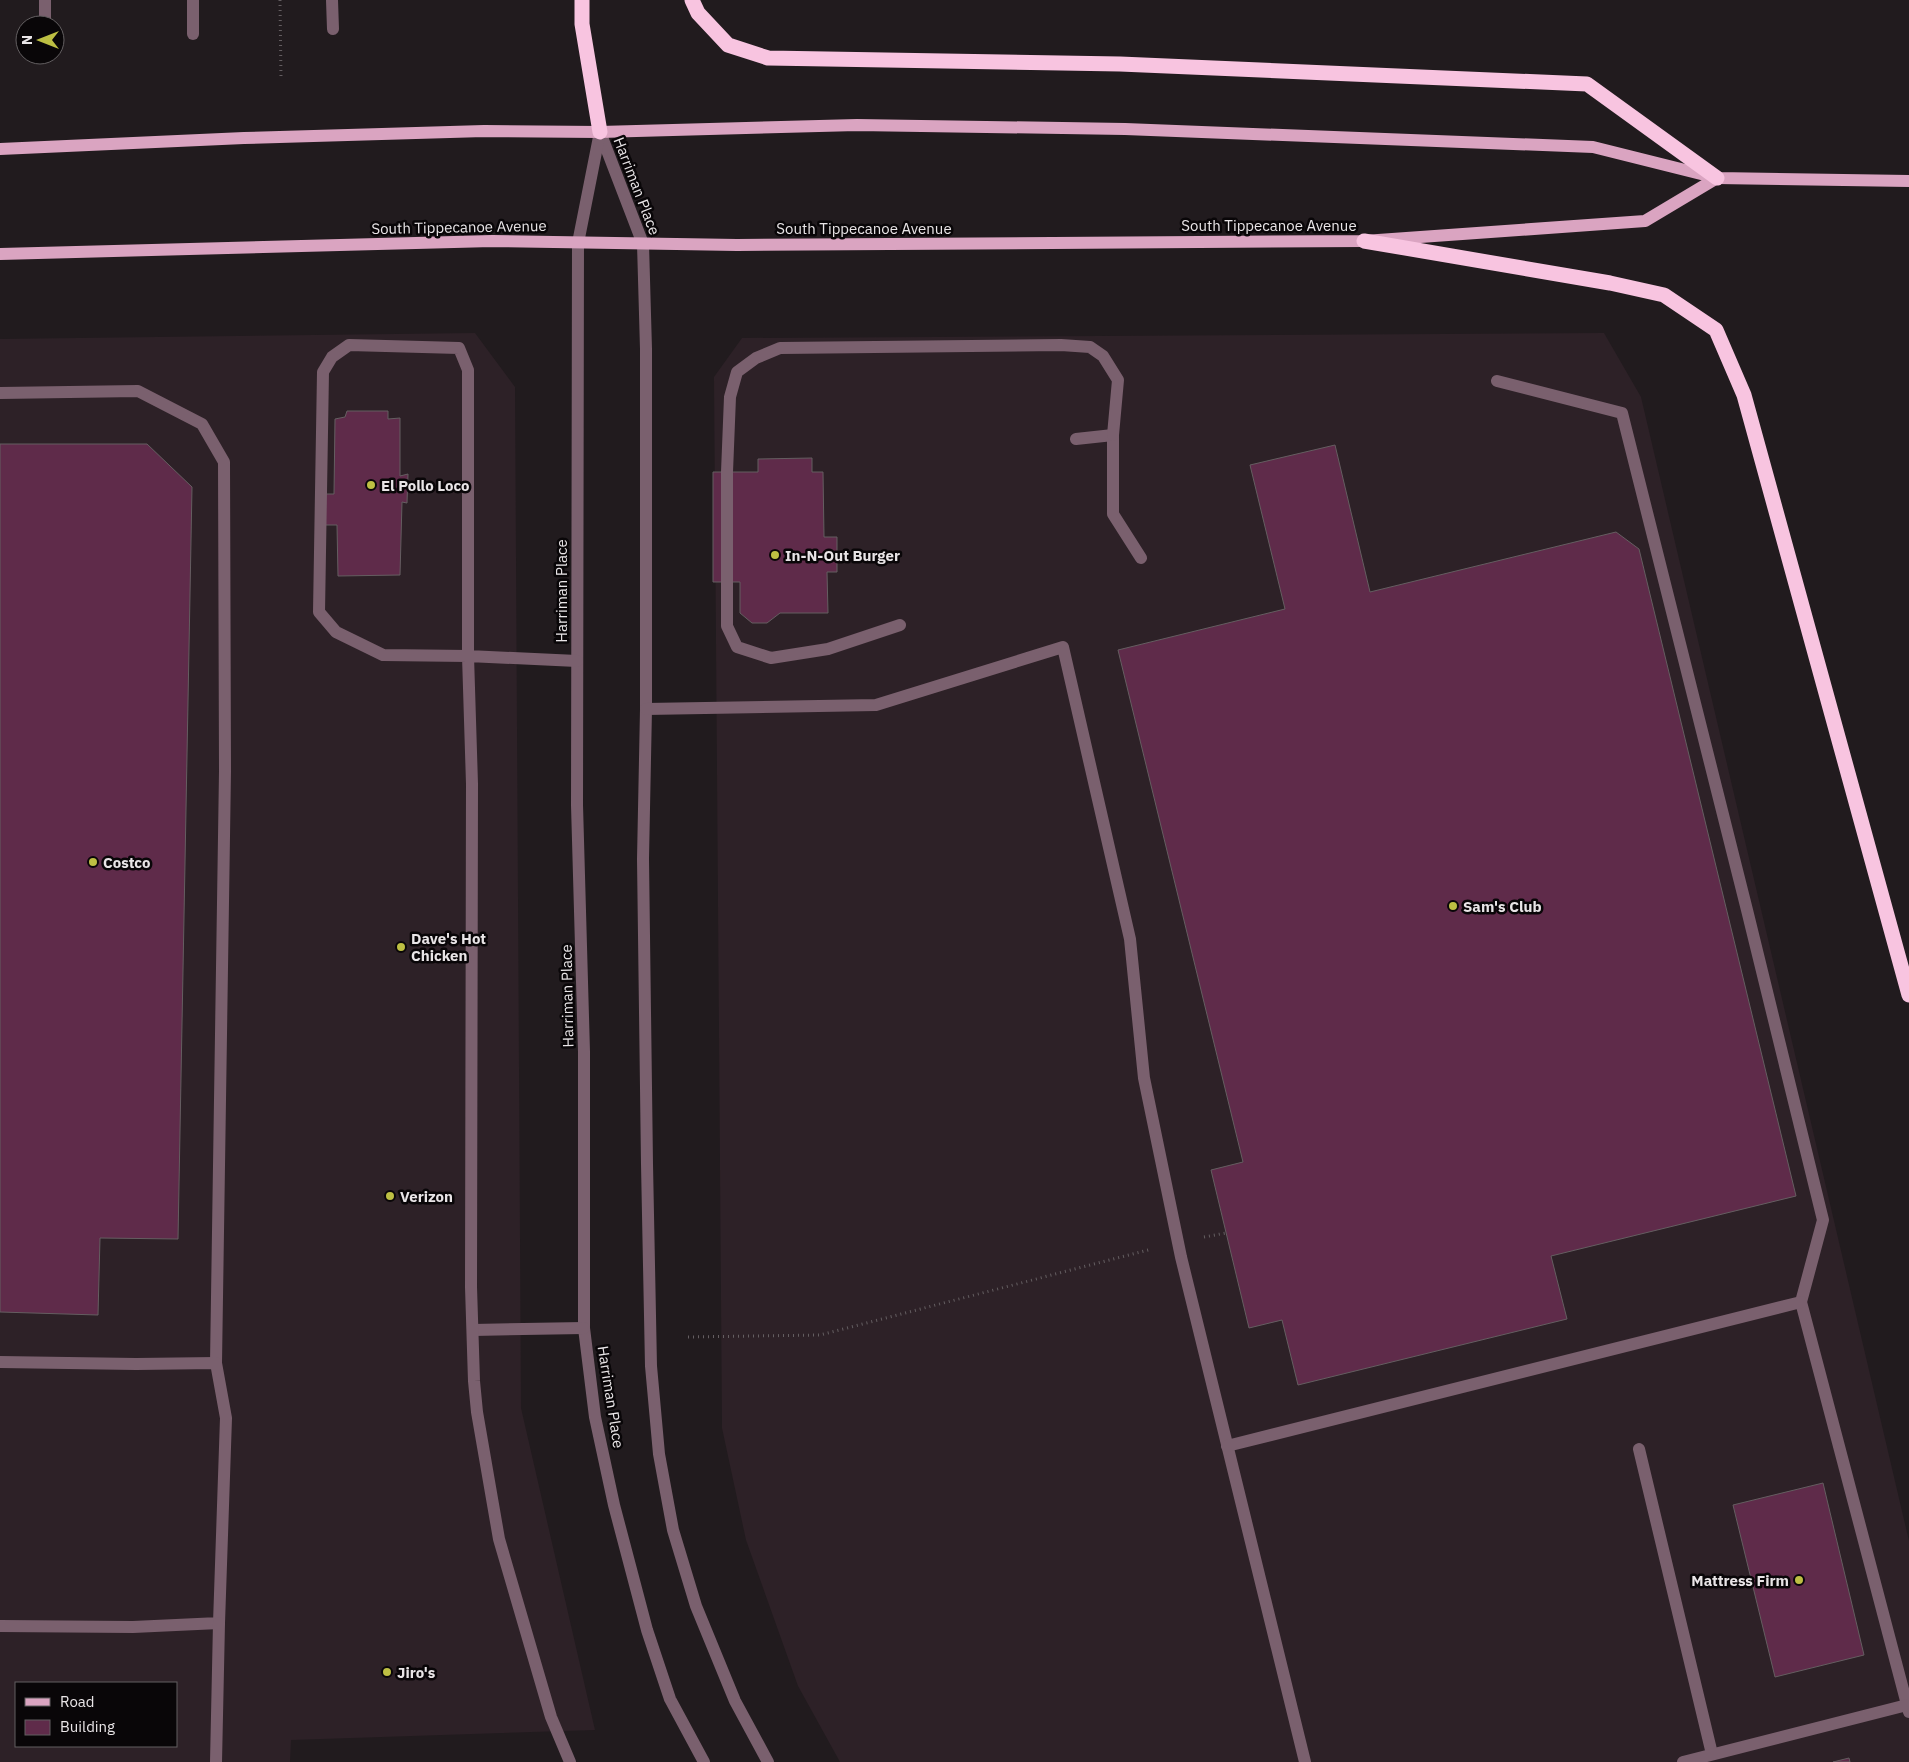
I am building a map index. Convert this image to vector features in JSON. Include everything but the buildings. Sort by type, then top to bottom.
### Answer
[{"type":"highway","points":[[582,0],[582,24],[600,132]]},
{"type":"highway","points":[[692,0],[698,14],[728,45],[768,58],[1120,64],[1587,84],[1717,178]]},
{"type":"highway","points":[[1364,241],[1610,283],[1664,295],[1716,330],[1744,395],[1909,995]]},
{"type":"main road","points":[[0,149],[484,131],[600,132],[857,126],[1115,129],[1594,147],[1717,178],[1909,181]]},
{"type":"main road","name":"South Tippecanoe Avenue","points":[[0,254],[492,241],[747,245],[1364,241],[1644,220],[1717,178]]},
{"type":"street","points":[[45,0],[45,15]]},
{"type":"street","points":[[193,0],[193,34]]},
{"type":"street","points":[[332,0],[333,29]]},
{"type":"street","name":"Harriman Place","points":[[600,132],[578,243],[577,805],[584,1052],[584,1328],[594,1417],[614,1505],[647,1630],[670,1699],[704,1762]]},
{"type":"street","name":"Harriman Place","points":[[600,132],[643,244],[646,349],[646,709],[643,859],[651,1366],[659,1454],[673,1530],[696,1606],[735,1701],[768,1762]]},
{"type":"street","points":[[570,1762],[550,1717],[500,1539],[476,1412],[473,1330],[472,784],[468,656],[468,370],[459,348],[349,345],[332,358],[323,372],[319,612],[336,632],[383,655],[468,656],[577,661]]},
{"type":"street","points":[[900,625],[828,650],[771,658],[737,647],[727,626],[727,472],[730,397],[737,372],[756,358],[780,348],[1061,345],[1090,347],[1103,356],[1118,380],[1112,435],[1113,514],[1141,558]]},
{"type":"street","points":[[1496,381],[1622,413],[1745,900],[1822,1220],[1801,1302],[1908,1709],[1684,1762]]},
{"type":"street","points":[[0,393],[138,391],[202,424],[224,462],[225,770],[216,1363],[226,1418],[216,1762]]},
{"type":"street","points":[[1076,439],[1112,435]]},
{"type":"street","points":[[646,709],[876,705],[1063,647],[1130,939],[1144,1078],[1178,1242],[1306,1762]]},
{"type":"street","points":[[1227,1446],[1801,1302]]},
{"type":"street","points":[[473,1330],[584,1328]]},
{"type":"street","points":[[0,1362],[216,1363]]},
{"type":"street","points":[[1639,1449],[1712,1754]]},
{"type":"street","points":[[0,1626],[133,1627],[219,1623]]},
{"type":"path","points":[[280,0],[281,78]]},
{"type":"path","points":[[688,1337],[820,1335],[1178,1242],[1226,1233]]},
{"type":"shaded area","points":[[475,333],[515,387],[521,1408],[595,1730],[291,1740],[290,1762],[0,1762],[0,339]]},
{"type":"shaded area","points":[[1604,333],[1641,397],[1909,1541],[1909,1762],[840,1762],[798,1686],[746,1540],[722,1428],[714,377],[742,338]]},
{"type":"place","name":"El Pollo Loco","points":[[371,485]]},
{"type":"place","name":"In-N-Out Burger","points":[[775,555]]},
{"type":"place","name":"Costco","points":[[93,862]]},
{"type":"place","name":"Sam's Club","points":[[1453,906]]},
{"type":"place","name":"Dave's Hot Chicken","points":[[401,947]]},
{"type":"place","name":"Verizon","points":[[390,1196]]},
{"type":"place","name":"Mattress Firm","points":[[1799,1580]]},
{"type":"place","name":"Jiro's","points":[[387,1672]]}]
